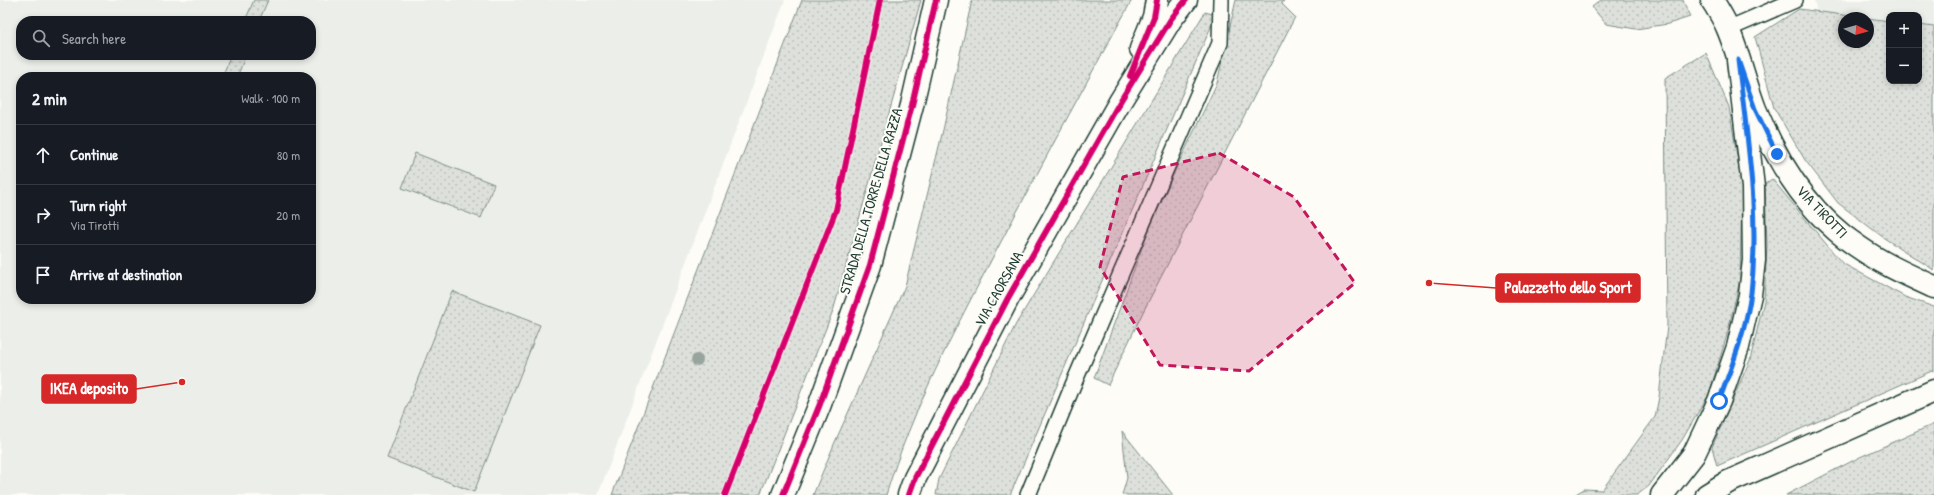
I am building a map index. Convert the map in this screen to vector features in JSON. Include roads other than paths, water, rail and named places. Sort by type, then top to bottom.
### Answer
[{"type":"street","name":"STRADA DELLA TORRE DELLA RAZZA","points":[[783,495],[820,404],[870,264],[912,105],[936,0]]},
{"type":"street","points":[[1121,100],[1154,17],[1157,0]]},
{"type":"street","points":[[1121,100],[1171,19],[1186,0]]},
{"type":"street","name":"VIA TIROTTI","points":[[1712,0],[1728,28]]},
{"type":"street","name":"VIA TIROTTI","points":[[1725,0],[1728,28],[1755,109],[1777,154],[1798,190],[1828,222],[1856,246],[1898,271],[1934,287]]},
{"type":"street","points":[[1662,495],[1694,454],[1719,401],[1738,347],[1750,295],[1754,260],[1753,187],[1738,60]]},
{"type":"street","name":"VIA CAORSANA","points":[[909,495],[918,471],[1004,305],[1121,100]]},
{"type":"street","points":[[1707,495],[1728,482],[1934,391]]},
{"type":"lane","points":[[1028,495],[1073,385],[1220,43],[1221,0]]},
{"type":"lane","points":[[1728,28],[1794,0]]},
{"type":"place","name":"Palazzetto dello Sport","points":[[1429,283]]},
{"type":"place","name":"IKEA deposito","points":[[182,382]]}]
